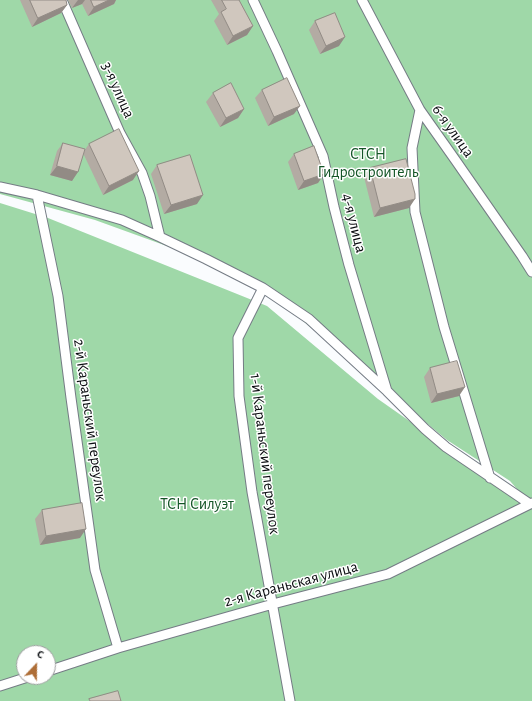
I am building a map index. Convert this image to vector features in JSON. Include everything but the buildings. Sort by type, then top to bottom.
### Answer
[{"type":"lane","name":"3-я улица","points":[[62,0],[120,133],[142,173],[150,196],[160,237]]},
{"type":"lane","name":"4-я улица","points":[[253,0],[278,51],[323,156],[334,208],[349,265],[387,391]]},
{"type":"lane","name":"6-я улица","points":[[362,0],[420,110],[532,272]]},
{"type":"lane","points":[[420,110],[412,148],[415,212],[444,327],[490,478]]},
{"type":"lane","points":[[0,187],[37,195],[122,220],[206,259],[263,288],[310,319],[425,429],[446,447],[490,478],[531,504]]},
{"type":"lane","name":"2-й Караньский переулок","points":[[37,195],[58,296],[95,570],[118,648]]},
{"type":"lane","name":"1-й Караньский переулок","points":[[263,288],[238,338],[239,396],[252,492],[290,701]]},
{"type":"lane","name":"2-я Караньская улица","points":[[56,667],[118,648],[273,604],[388,574],[531,504]]},
{"type":"lane","points":[[0,686],[16,681]]},
{"type":"green space","name":"СТСН Гидростроитель","points":[[0,0],[532,0],[532,503],[530,504],[510,481],[447,440],[263,288],[175,249],[95,220],[0,194]]},
{"type":"green space","name":"ТСН Силуэт","points":[[0,203],[48,218],[267,306],[378,399],[532,507],[532,701],[0,701]]}]
